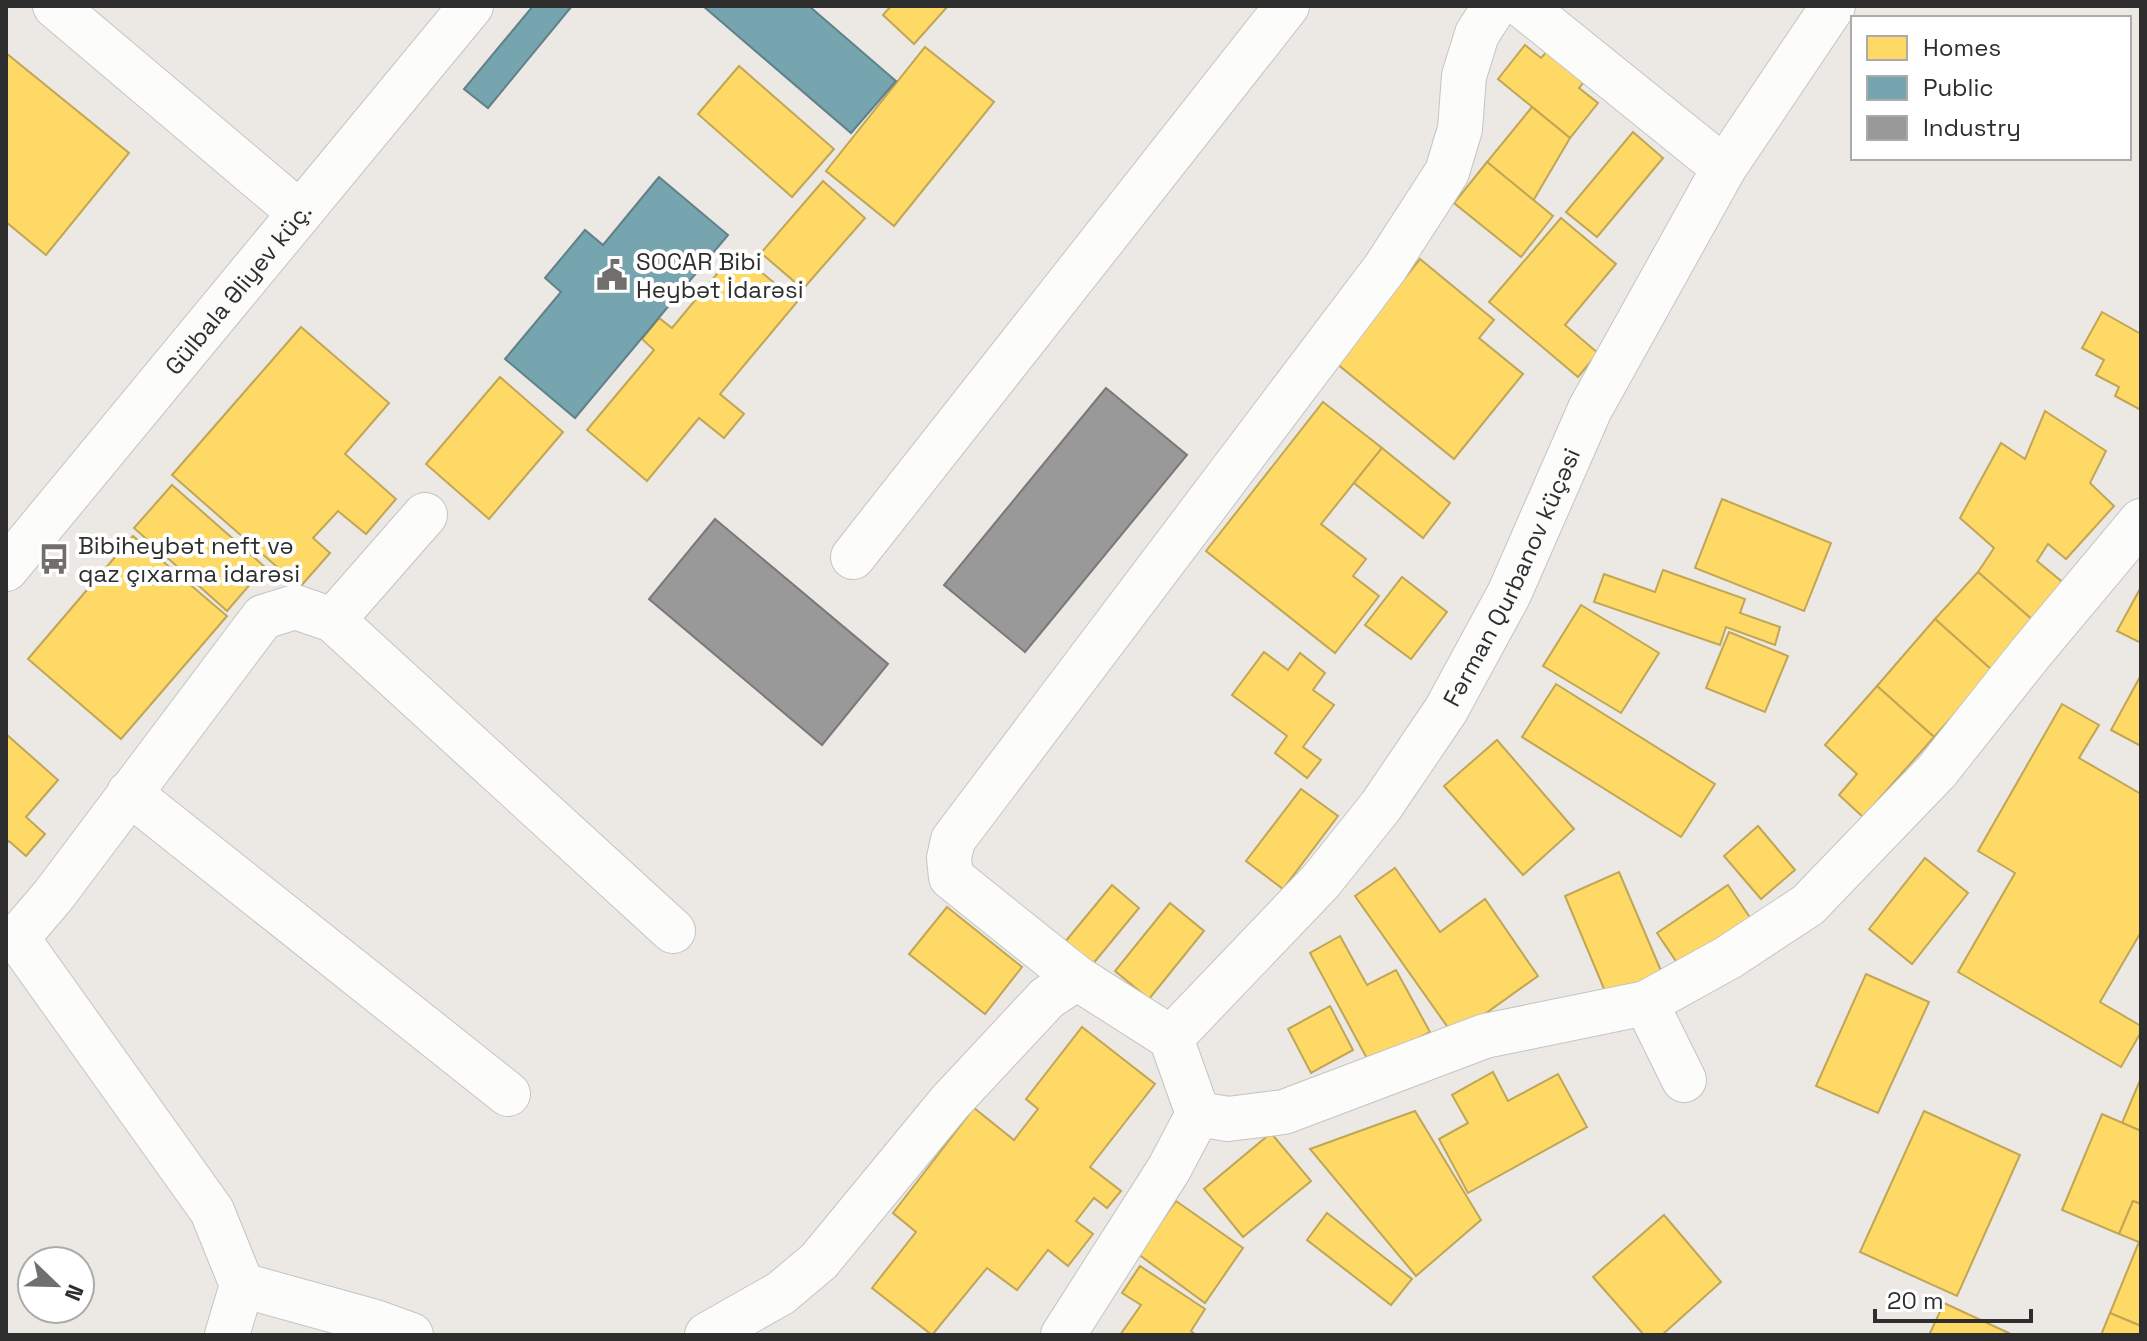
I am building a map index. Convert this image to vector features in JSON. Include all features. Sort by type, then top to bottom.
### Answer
[{"type":"street","points":[[55,6],[300,213]]},
{"type":"street","name":"Gülbala Əliyev küç.","points":[[6,569],[471,6]]},
{"type":"street","points":[[853,557],[1287,6]]},
{"type":"street","points":[[1063,1335],[1169,1169],[1198,1114],[1171,1038],[1077,978],[951,877],[949,858],[953,840],[1385,268],[1447,172],[1460,129],[1464,76],[1477,34],[1495,6]]},
{"type":"street","points":[[1523,6],[1724,168]]},
{"type":"street","name":"Fərman Qurbanov küçəsi","points":[[1171,1038],[1321,881],[1381,806],[1446,710],[1509,594],[1590,409],[1724,168],[1833,6]]},
{"type":"street","points":[[333,620],[425,515]]},
{"type":"street","points":[[1198,1114],[1228,1119],[1284,1112],[1485,1036],[1646,1003],[1729,957],[1808,905],[1937,771],[2141,521]]},
{"type":"street","points":[[227,1335],[242,1285],[212,1211],[11,938],[53,896],[263,617],[295,607],[333,620],[673,931]]},
{"type":"street","points":[[129,793],[508,1094]]},
{"type":"street","points":[[707,1335],[781,1293],[819,1261],[960,1091],[1047,998],[1077,978]]},
{"type":"street","points":[[1646,1003],[1684,1080]]},
{"type":"street","points":[[242,1285],[411,1335]]},
{"type":"building: Homes","points":[[891,6],[948,6],[914,44],[883,15]]},
{"type":"building: Homes","points":[[1525,45],[1541,58],[1551,47],[1588,77],[1579,88],[1598,103],[1570,138],[1498,79]]},
{"type":"building: Homes","points":[[925,47],[994,102],[894,226],[826,171]]},
{"type":"building: Homes","points":[[6,53],[129,153],[46,255],[6,222]]},
{"type":"building: Homes","points":[[739,66],[834,149],[792,197],[698,114]]},
{"type":"building: Homes","points":[[1532,107],[1570,138],[1533,201],[1487,162]]},
{"type":"building: Homes","points":[[1633,132],[1663,158],[1597,237],[1566,212]]},
{"type":"building: Homes","points":[[1487,162],[1553,216],[1521,257],[1454,203]]},
{"type":"building: Homes","points":[[823,181],[865,218],[803,289],[761,253]]},
{"type":"building: Homes","points":[[1561,218],[1616,264],[1565,325],[1598,353],[1578,377],[1489,302]]},
{"type":"building: Homes","points":[[736,251],[797,302],[720,394],[744,414],[724,438],[699,418],[647,481],[587,430],[654,350],[642,339],[659,318],[672,328]]},
{"type":"building: Homes","points":[[1420,259],[1494,320],[1479,338],[1523,374],[1454,459],[1336,363]]},
{"type":"building: Homes","points":[[2102,312],[2141,334],[2141,410],[2115,396],[2119,387],[2096,375],[2104,360],[2082,348]]},
{"type":"building: Homes","points":[[301,327],[389,403],[345,454],[396,499],[366,534],[338,511],[313,538],[330,553],[300,587],[172,475]]},
{"type":"building: Homes","points":[[500,377],[563,432],[489,519],[426,464]]},
{"type":"building: Homes","points":[[1323,402],[1382,448],[1321,524],[1366,559],[1353,576],[1379,596],[1335,653],[1206,551]]},
{"type":"building: Homes","points":[[2045,411],[2106,451],[2090,483],[2114,506],[2066,559],[2048,544],[2037,561],[2066,585],[2035,622],[1978,572],[1994,548],[1960,518],[2001,443],[2025,459]]},
{"type":"building: Homes","points":[[1382,448],[1450,503],[1423,538],[1354,483]]},
{"type":"building: Homes","points":[[172,485],[265,567],[227,611],[134,528]]},
{"type":"building: Homes","points":[[1722,499],[1831,543],[1804,611],[1695,568]]},
{"type":"building: Homes","points":[[133,536],[227,616],[121,739],[28,659]]},
{"type":"building: Homes","points":[[1663,570],[1745,599],[1740,613],[1780,627],[1775,645],[1726,627],[1720,645],[1594,602],[1604,574],[1655,592]]},
{"type":"building: Homes","points":[[1978,572],[2035,622],[1993,671],[1935,619]]},
{"type":"building: Homes","points":[[1402,577],[1447,612],[1411,659],[1365,625]]},
{"type":"building: Homes","points":[[2141,587],[2141,643],[2117,631]]},
{"type":"building: Homes","points":[[1581,605],[1659,653],[1621,713],[1543,666]]},
{"type":"building: Homes","points":[[1935,619],[1993,671],[1934,737],[1877,686]]},
{"type":"building: Homes","points":[[1729,632],[1788,656],[1765,712],[1706,688]]},
{"type":"building: Homes","points":[[1264,652],[1288,670],[1300,653],[1325,673],[1313,690],[1334,705],[1303,747],[1321,760],[1307,778],[1275,753],[1287,736],[1232,695]]},
{"type":"building: Homes","points":[[2141,675],[2141,746],[2111,730]]},
{"type":"building: Homes","points":[[1556,684],[1715,784],[1681,837],[1522,737]]},
{"type":"building: Homes","points":[[1877,686],[1934,737],[1863,817],[1839,795],[1857,774],[1825,745]]},
{"type":"building: Homes","points":[[2062,704],[2099,725],[2079,758],[2141,794],[2141,932],[2100,1002],[2141,1026],[2141,1032],[2121,1067],[1958,972],[2015,873],[1978,851]]},
{"type":"building: Homes","points":[[6,734],[58,780],[26,817],[45,834],[26,856],[9,841],[6,844]]},
{"type":"building: Homes","points":[[1497,740],[1574,829],[1523,875],[1444,786]]},
{"type":"building: Homes","points":[[1301,789],[1338,816],[1283,889],[1246,861]]},
{"type":"building: Homes","points":[[1758,826],[1795,870],[1761,899],[1724,856]]},
{"type":"building: Homes","points":[[1925,858],[1968,893],[1912,964],[1869,929]]},
{"type":"building: Homes","points":[[1395,868],[1440,932],[1485,899],[1538,976],[1454,1036],[1355,896]]},
{"type":"building: Homes","points":[[1619,872],[1662,973],[1607,996],[1565,896]]},
{"type":"building: Homes","points":[[1112,885],[1139,908],[1092,965],[1065,942]]},
{"type":"building: Homes","points":[[1728,885],[1753,922],[1682,970],[1657,933]]},
{"type":"building: Homes","points":[[1170,903],[1204,931],[1149,999],[1115,971]]},
{"type":"building: Homes","points":[[947,907],[1022,967],[985,1014],[909,954]]},
{"type":"building: Homes","points":[[1340,936],[1367,985],[1396,970],[1430,1032],[1370,1064],[1310,953]]},
{"type":"building: Homes","points":[[1866,974],[1929,1002],[1878,1113],[1816,1086]]},
{"type":"building: Homes","points":[[1330,1006],[1353,1050],[1311,1073],[1288,1029]]},
{"type":"building: Homes","points":[[1082,1027],[1155,1084],[1090,1167],[1121,1191],[1107,1208],[1094,1198],[1076,1221],[1093,1234],[1068,1266],[1048,1250],[1017,1290],[987,1268],[932,1335],[872,1288],[916,1232],[893,1213],[974,1108],[1014,1140],[1038,1109],[1026,1099]]},
{"type":"building: Homes","points":[[1493,1072],[1508,1101],[1558,1074],[1587,1127],[1468,1193],[1439,1139],[1468,1123],[1452,1095]]},
{"type":"building: Homes","points":[[2141,1078],[2141,1131],[2122,1123]]},
{"type":"building: Homes","points":[[1415,1111],[1481,1220],[1416,1276],[1310,1149]]},
{"type":"building: Homes","points":[[1924,1111],[2020,1155],[1957,1296],[1860,1252]]},
{"type":"building: Homes","points":[[2102,1114],[2141,1131],[2141,1204],[2133,1201],[2119,1234],[2062,1210]]},
{"type":"building: Homes","points":[[1271,1133],[1311,1181],[1243,1237],[1204,1189]]},
{"type":"building: Homes","points":[[1176,1201],[1243,1248],[1205,1303],[1138,1254]]},
{"type":"building: Homes","points":[[2133,1201],[2141,1204],[2141,1326],[2110,1313],[2139,1242],[2119,1234]]},
{"type":"building: Homes","points":[[1327,1213],[1412,1279],[1391,1305],[1307,1240]]},
{"type":"building: Homes","points":[[1664,1215],[1721,1282],[1662,1335],[1644,1335],[1593,1277]]},
{"type":"building: Homes","points":[[1140,1266],[1205,1309],[1191,1331],[1196,1335],[1120,1335],[1141,1305],[1122,1293]]},
{"type":"building: Homes","points":[[1944,1303],[2013,1335],[1929,1335]]},
{"type":"building: Homes","points":[[2110,1313],[2141,1326],[2141,1335],[2101,1335]]},
{"type":"building: Public","points":[[533,6],[572,6],[488,108],[464,89]]},
{"type":"building: Public","points":[[703,6],[809,6],[896,81],[851,133]]},
{"type":"building: Public","points":[[659,177],[728,235],[575,418],[505,359],[561,292],[545,278],[585,230],[603,245]]},
{"type":"building: Industry","points":[[1106,388],[1187,455],[1025,652],[944,585]]},
{"type":"building: Industry","points":[[715,519],[888,664],[822,745],[649,599]]},
{"type":"place","name":"SOCAR Bibi Heybət İdarəsi","points":[[612,275]]},
{"type":"place","name":"Bibiheybət neft və qaz çıxarma idarəsi","points":[[54,559]]}]
